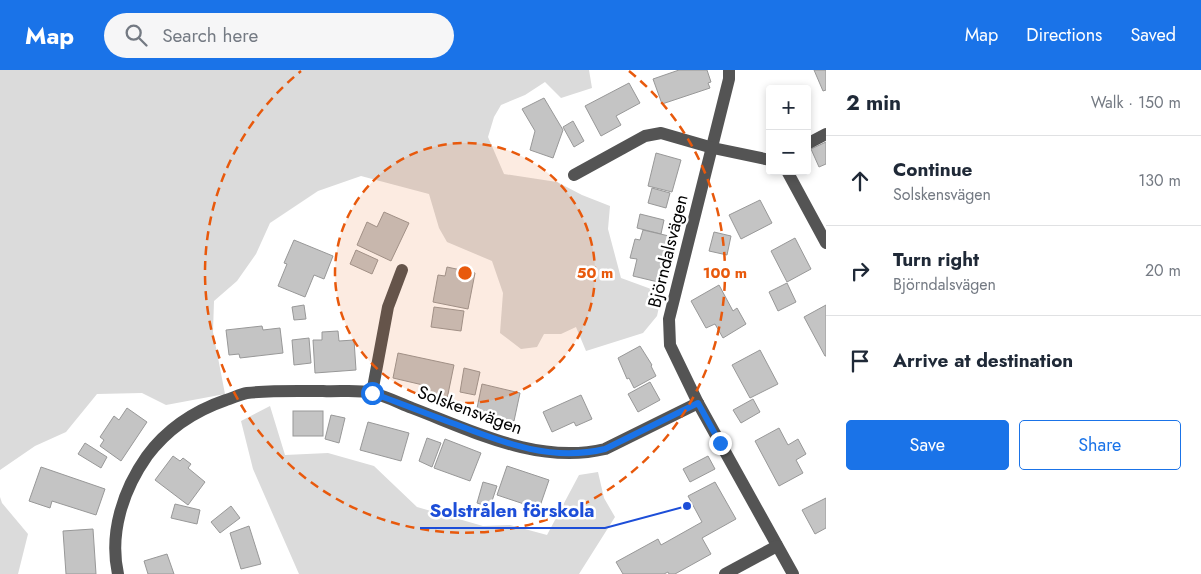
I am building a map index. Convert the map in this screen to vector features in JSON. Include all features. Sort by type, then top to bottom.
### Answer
[{"type":"street","name":"Björndalsvägen","points":[[729,70],[729,79],[713,148],[669,319],[670,345],[698,403],[793,574]]},
{"type":"street","points":[[574,175],[645,136],[661,133],[713,148],[766,159]]},
{"type":"street","points":[[811,142],[826,134]]},
{"type":"street","points":[[788,175],[826,243]]},
{"type":"street","points":[[372,393],[388,306],[402,270]]},
{"type":"street","name":"Solskensvägen","points":[[118,574],[115,561],[114,536],[123,500],[141,465],[157,442],[183,420],[210,406],[245,394],[279,390],[372,393],[511,445],[558,454],[592,452],[605,449],[698,403]]},
{"type":"street","points":[[725,574],[777,546]]},
{"type":"shaded area","points":[[0,70],[589,70],[592,88],[561,98],[545,82],[525,95],[501,105],[494,117],[488,137],[504,174],[557,182],[582,195],[610,206],[608,229],[621,278],[662,293],[657,316],[643,333],[586,351],[576,327],[561,334],[544,334],[537,347],[521,349],[500,333],[503,293],[492,261],[447,242],[439,228],[429,194],[361,176],[318,191],[270,223],[256,254],[237,281],[214,301],[213,332],[225,394],[166,405],[142,393],[97,394],[66,432],[35,446],[0,470]]},
{"type":"shaded area","points":[[270,406],[285,455],[328,453],[374,466],[417,507],[483,526],[510,525],[547,535],[579,475],[598,472],[604,498],[615,517],[579,574],[299,574],[253,469],[241,421]]},
{"type":"shaded area","points":[[0,497],[2,503],[28,534],[18,574],[0,574]]},
{"type":"building","points":[[679,70],[707,70],[711,82],[708,83],[710,88],[662,104],[653,79]]},
{"type":"building","points":[[814,70],[826,70],[826,90],[823,91]]},
{"type":"building","points":[[629,83],[640,103],[616,116],[621,125],[601,136],[585,106]]},
{"type":"building","points":[[544,98],[563,130],[553,158],[530,150],[535,131],[522,109]]},
{"type":"building","points":[[573,121],[584,141],[574,147],[563,127]]},
{"type":"building","points":[[826,142],[826,164],[819,167],[811,149]]},
{"type":"building","points":[[656,153],[681,160],[672,192],[648,186]]},
{"type":"building","points":[[652,188],[670,193],[666,208],[648,203]]},
{"type":"building","points":[[760,200],[772,223],[741,239],[729,215]]},
{"type":"building","points":[[384,212],[409,223],[391,261],[357,245],[367,222],[377,227]]},
{"type":"building","points":[[640,214],[664,220],[661,234],[637,228]]},
{"type":"building","points":[[643,230],[669,236],[658,282],[633,276],[637,259],[630,258],[635,239],[640,240]]},
{"type":"building","points":[[714,232],[731,236],[727,255],[709,251]]},
{"type":"building","points":[[795,238],[811,269],[787,282],[771,251]]},
{"type":"building","points":[[294,240],[333,256],[324,279],[314,275],[305,297],[278,286],[287,264],[284,263]]},
{"type":"building","points":[[356,250],[378,260],[372,274],[350,264]]},
{"type":"building","points":[[447,267],[475,273],[468,309],[433,302],[438,275],[445,276]]},
{"type":"building","points":[[787,283],[796,302],[778,311],[769,292]]},
{"type":"building","points":[[719,285],[733,311],[737,308],[746,324],[723,338],[715,324],[706,328],[691,301]]},
{"type":"building","points":[[304,305],[306,319],[294,320],[292,307]]},
{"type":"building","points":[[826,305],[826,356],[825,356],[804,317]]},
{"type":"building","points":[[434,307],[464,311],[461,331],[431,327]]},
{"type":"building","points":[[262,326],[263,330],[280,328],[283,353],[240,358],[239,354],[229,355],[226,330]]},
{"type":"building","points":[[338,331],[339,341],[354,340],[356,370],[315,373],[313,340],[322,340],[322,332]]},
{"type":"building","points":[[309,338],[311,363],[294,365],[292,340]]},
{"type":"building","points":[[640,346],[652,365],[656,376],[634,388],[629,378],[627,379],[618,358]]},
{"type":"building","points":[[760,350],[778,384],[750,398],[732,365]]},
{"type":"building","points":[[398,353],[454,365],[447,399],[421,394],[423,385],[393,378]]},
{"type":"building","points":[[464,368],[480,372],[475,395],[460,392]]},
{"type":"building","points":[[650,382],[660,400],[638,412],[628,394]]},
{"type":"building","points":[[482,384],[520,393],[514,421],[476,413]]},
{"type":"building","points":[[581,395],[592,419],[576,426],[574,422],[552,432],[543,412]]},
{"type":"building","points":[[753,399],[760,412],[741,423],[733,410]]},
{"type":"building","points":[[127,408],[147,422],[121,461],[100,446],[104,440],[100,437],[114,416],[119,420]]},
{"type":"building","points":[[293,411],[323,411],[323,436],[293,436]]},
{"type":"building","points":[[331,415],[345,418],[339,443],[325,439]]},
{"type":"building","points":[[368,422],[409,433],[401,461],[360,450]]},
{"type":"building","points":[[779,428],[788,445],[798,439],[806,454],[796,460],[803,473],[779,486],[755,441]]},
{"type":"building","points":[[427,438],[441,443],[432,467],[419,461]]},
{"type":"building","points":[[445,439],[481,453],[470,481],[434,468]]},
{"type":"building","points":[[85,443],[107,457],[101,468],[78,454]]},
{"type":"building","points":[[173,456],[180,461],[183,458],[191,464],[188,468],[205,482],[188,505],[155,480]]},
{"type":"building","points":[[708,456],[715,469],[690,482],[683,469]]},
{"type":"building","points":[[507,466],[549,480],[539,509],[497,495]]},
{"type":"building","points":[[41,467],[105,489],[96,515],[52,501],[50,508],[29,501]]},
{"type":"building","points":[[483,482],[497,486],[490,507],[477,503]]},
{"type":"building","points":[[715,482],[736,519],[702,538],[711,554],[675,574],[669,574],[668,572],[664,574],[623,574],[616,562],[658,539],[661,545],[702,522],[688,496]]},
{"type":"building","points":[[826,498],[826,528],[815,534],[802,510]]},
{"type":"building","points":[[175,504],[200,510],[197,524],[171,518]]},
{"type":"building","points":[[231,506],[240,518],[220,533],[211,522]]},
{"type":"building","points":[[249,526],[261,564],[241,569],[230,533]]},
{"type":"building","points":[[93,529],[96,574],[66,574],[63,531]]},
{"type":"building","points":[[167,554],[174,574],[148,574],[144,561]]},
{"type":"place","name":"Solstrålen förskola","points":[[687,506]]},
{"type":"route","points":[[372,393],[511,445],[558,454],[592,452],[605,449],[698,403],[720,443]]}]
